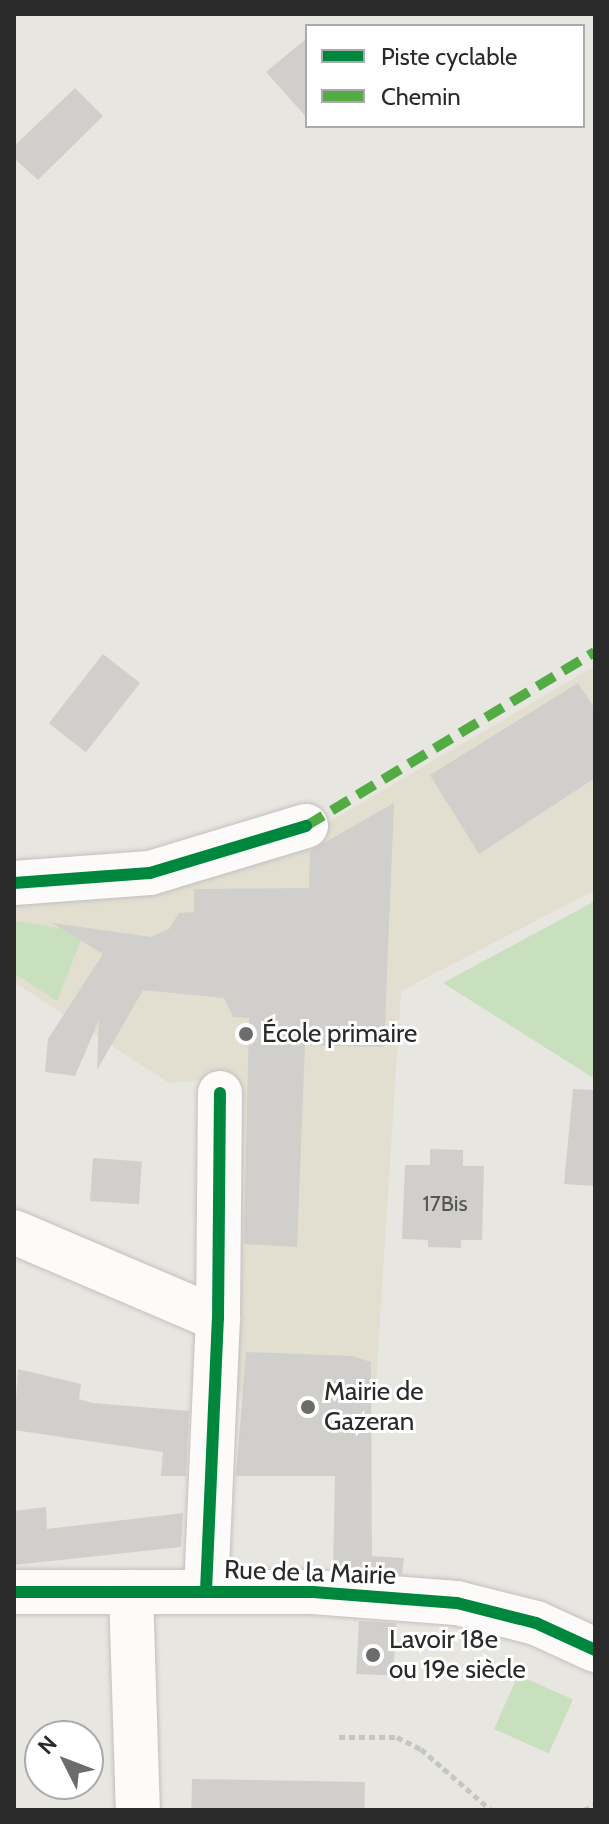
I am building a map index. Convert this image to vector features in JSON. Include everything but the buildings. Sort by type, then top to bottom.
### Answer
[{"type":"street","points":[[14,883],[150,873],[306,826]]},
{"type":"street","points":[[206,1591],[218,1319],[220,1093]]},
{"type":"street","points":[[14,1232],[218,1319]]},
{"type":"street","name":"Rue de la Mairie","points":[[14,1592],[313,1592],[457,1603],[536,1623],[595,1650]]},
{"type":"street","points":[[131,1592],[138,1810]]},
{"type":"path","points":[[339,1737],[397,1737],[421,1749],[491,1810]]},
{"type":"path","points":[[584,1810],[595,1805]]},
{"type":"shaded area","name":"École primaire","points":[[593,667],[595,890],[401,991],[375,1398],[225,1393],[227,1078],[169,1083],[14,982],[14,899],[305,836]]},
{"type":"green space","points":[[595,901],[595,1079],[443,983]]},
{"type":"green space","points":[[14,921],[84,932],[57,1001],[14,973]]},
{"type":"green space","points":[[518,1675],[573,1699],[549,1753],[494,1729]]},
{"type":"marked path","points":[[306,826],[595,652]]},
{"type":"cycle path","points":[[14,883],[150,873],[306,826]]},
{"type":"cycle path","points":[[206,1591],[218,1319],[220,1093]]},
{"type":"cycle path","points":[[14,1592],[313,1592],[457,1603],[536,1623],[595,1650]]},
{"type":"place","name":"École primaire","points":[[246,1034]]},
{"type":"place","name":"Mairie de Gazeran","points":[[308,1407]]},
{"type":"place","name":"Lavoir 18e ou 19e siècle","points":[[373,1655]]}]
